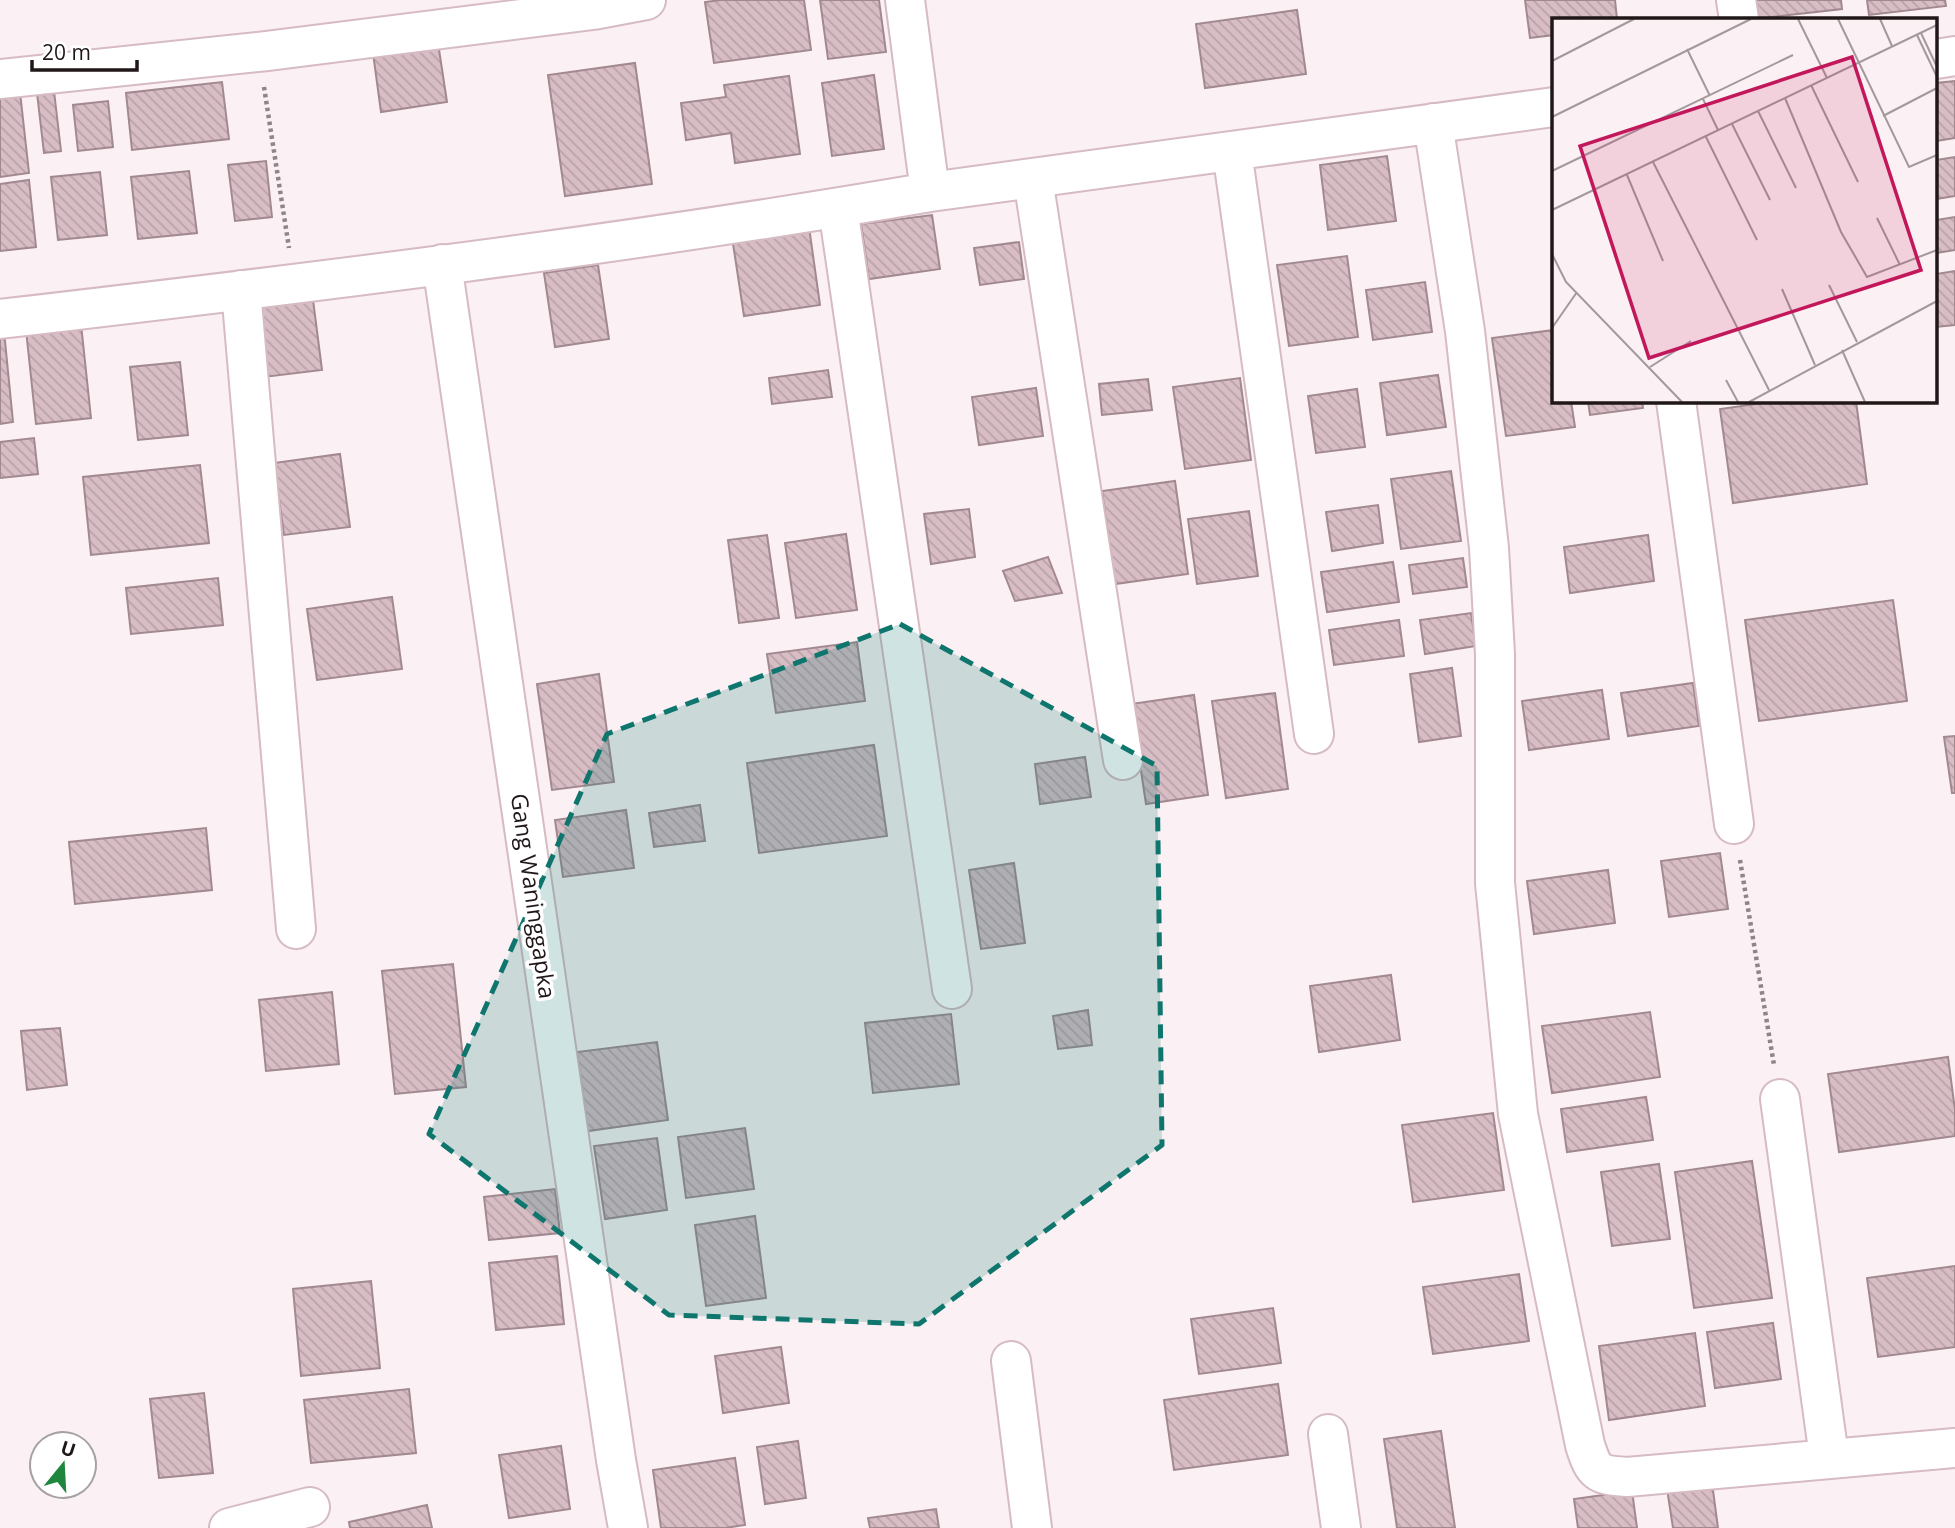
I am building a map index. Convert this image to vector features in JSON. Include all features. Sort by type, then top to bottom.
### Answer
[{"type":"street","points":[[0,79],[267,51],[593,10],[646,0]]},
{"type":"street","points":[[905,0],[930,192]]},
{"type":"street","points":[[1736,0],[1740,18]]},
{"type":"street","points":[[0,319],[442,264],[838,208],[930,192],[1552,107]]},
{"type":"street","points":[[1433,124],[1465,331],[1489,548],[1495,654],[1495,883],[1518,1114],[1585,1444],[1592,1467],[1605,1476],[1627,1477],[1829,1457],[1955,1448]]},
{"type":"street","points":[[1232,151],[1314,734]]},
{"type":"street","points":[[1033,179],[1123,760]]},
{"type":"street","points":[[838,208],[952,989]]},
{"type":"street","name":"Gang Waninggapka","points":[[442,264],[628,1528]]},
{"type":"street","points":[[241,290],[296,929]]},
{"type":"street","points":[[1676,402],[1734,824]]},
{"type":"street","points":[[1780,1099],[1829,1457]]},
{"type":"street","points":[[1011,1362],[1032,1528]]},
{"type":"street","points":[[1328,1434],[1341,1528]]},
{"type":"street","points":[[229,1528],[310,1507]]},
{"type":"path","points":[[267,51],[264,90],[294,282]]},
{"type":"path","points":[[1734,824],[1780,1099]]},
{"type":"highlighted area","points":[[900,624],[1157,766],[1162,1145],[919,1324],[669,1315],[429,1134],[607,734]]},
{"type":"building","points":[[804,0],[811,50],[714,63],[705,2]]},
{"type":"building","points":[[820,0],[879,0],[886,52],[828,59]]},
{"type":"building","points":[[1525,0],[1615,0],[1617,18],[1552,18],[1552,35],[1530,38]]},
{"type":"building","points":[[1752,0],[1841,0],[1842,9],[1755,18]]},
{"type":"building","points":[[1867,0],[1945,0],[1946,6],[1869,15]]},
{"type":"building","points":[[1297,10],[1306,74],[1205,88],[1196,24]]},
{"type":"building","points":[[438,43],[447,102],[381,112],[373,53]]},
{"type":"building","points":[[635,63],[652,184],[565,196],[548,75]]},
{"type":"building","points":[[874,75],[884,149],[832,156],[822,83]]},
{"type":"building","points":[[789,76],[800,154],[735,163],[731,133],[686,140],[681,103],[726,97],[724,85]]},
{"type":"building","points":[[1955,81],[1955,138],[1938,141],[1938,83]]},
{"type":"building","points":[[222,82],[229,139],[132,150],[126,93]]},
{"type":"building","points":[[54,91],[61,151],[44,153],[37,93]]},
{"type":"building","points":[[20,92],[29,173],[0,177],[0,95]]},
{"type":"building","points":[[108,101],[113,147],[78,151],[73,105]]},
{"type":"building","points":[[1387,156],[1396,221],[1328,230],[1320,165]]},
{"type":"building","points":[[1955,157],[1955,196],[1938,199],[1938,160]]},
{"type":"building","points":[[266,161],[272,217],[235,221],[228,165]]},
{"type":"building","points":[[189,171],[197,233],[138,239],[131,177]]},
{"type":"building","points":[[100,172],[107,235],[58,240],[51,177]]},
{"type":"building","points":[[29,180],[36,247],[0,251],[0,184]]},
{"type":"building","points":[[932,215],[940,269],[869,279],[861,224]]},
{"type":"building","points":[[1955,217],[1955,250],[1938,253],[1938,220]]},
{"type":"building","points":[[809,227],[820,305],[744,316],[732,237]]},
{"type":"building","points":[[1019,242],[1024,279],[980,285],[974,248]]},
{"type":"building","points":[[1347,256],[1358,337],[1289,346],[1277,265]]},
{"type":"building","points":[[598,265],[609,339],[555,347],[544,273]]},
{"type":"building","points":[[1955,271],[1955,325],[1938,327],[1938,274]]},
{"type":"building","points":[[1425,282],[1432,332],[1373,340],[1366,290]]},
{"type":"building","points":[[312,292],[322,370],[264,377],[253,300]]},
{"type":"building","points":[[81,324],[91,418],[36,424],[26,330]]},
{"type":"building","points":[[1552,330],[1552,402],[1571,402],[1575,427],[1506,436],[1492,338]]},
{"type":"building","points":[[4,331],[13,422],[0,424],[0,332]]},
{"type":"building","points":[[180,362],[188,435],[138,440],[130,367]]},
{"type":"building","points":[[828,370],[832,397],[772,404],[769,378]]},
{"type":"building","points":[[1438,375],[1446,427],[1387,435],[1380,383]]},
{"type":"building","points":[[1240,378],[1251,460],[1185,469],[1173,387]]},
{"type":"building","points":[[1148,379],[1152,410],[1102,415],[1099,384]]},
{"type":"building","points":[[1036,388],[1043,436],[979,445],[972,397]]},
{"type":"building","points":[[1357,389],[1365,447],[1316,453],[1308,396]]},
{"type":"building","points":[[1588,402],[1642,402],[1643,408],[1590,415]]},
{"type":"building","points":[[1770,402],[1856,402],[1867,484],[1733,503],[1720,409]]},
{"type":"building","points":[[34,438],[38,474],[0,478],[0,442]]},
{"type":"building","points":[[340,454],[350,527],[284,535],[274,463]]},
{"type":"building","points":[[200,465],[209,543],[91,555],[83,477]]},
{"type":"building","points":[[1451,471],[1461,541],[1401,549],[1391,479]]},
{"type":"building","points":[[1175,481],[1188,574],[1115,584],[1102,491]]},
{"type":"building","points":[[1378,505],[1383,543],[1332,551],[1326,512]]},
{"type":"building","points":[[969,509],[975,557],[931,564],[924,514]]},
{"type":"building","points":[[1249,511],[1258,576],[1197,584],[1188,519]]},
{"type":"building","points":[[846,534],[857,610],[796,618],[785,543]]},
{"type":"building","points":[[767,535],[779,618],[739,623],[728,540]]},
{"type":"building","points":[[1648,535],[1654,581],[1570,593],[1564,547]]},
{"type":"building","points":[[1048,557],[1062,593],[1015,601],[1003,571]]},
{"type":"building","points":[[1463,558],[1467,587],[1413,594],[1409,565]]},
{"type":"building","points":[[1393,562],[1399,602],[1327,612],[1321,572]]},
{"type":"building","points":[[218,578],[223,625],[131,634],[126,588]]},
{"type":"building","points":[[392,597],[402,669],[317,680],[307,609]]},
{"type":"building","points":[[1893,600],[1907,701],[1759,721],[1745,620]]},
{"type":"building","points":[[1471,613],[1476,646],[1425,654],[1420,620]]},
{"type":"building","points":[[1399,620],[1404,656],[1334,665],[1329,630]]},
{"type":"building","points":[[857,642],[865,701],[776,713],[767,654]]},
{"type":"building","points":[[1452,668],[1461,736],[1419,742],[1410,674]]},
{"type":"building","points":[[599,674],[614,782],[552,790],[537,684]]},
{"type":"building","points":[[1693,683],[1699,726],[1628,736],[1621,693]]},
{"type":"building","points":[[1602,690],[1609,739],[1529,750],[1522,701]]},
{"type":"building","points":[[1275,693],[1288,789],[1226,798],[1212,701]]},
{"type":"building","points":[[1194,695],[1208,795],[1146,804],[1131,704]]},
{"type":"building","points":[[1955,736],[1955,793],[1952,793],[1944,737]]},
{"type":"building","points":[[874,745],[887,836],[759,853],[747,763]]},
{"type":"building","points":[[1085,757],[1091,797],[1040,804],[1035,764]]},
{"type":"building","points":[[700,805],[705,841],[654,847],[649,813]]},
{"type":"building","points":[[626,810],[634,868],[563,877],[555,820]]},
{"type":"building","points":[[206,828],[212,890],[75,904],[69,842]]},
{"type":"building","points":[[1720,853],[1728,909],[1669,917],[1661,861]]},
{"type":"building","points":[[1014,863],[1025,943],[981,949],[969,870]]},
{"type":"building","points":[[1608,870],[1615,923],[1534,934],[1527,881]]},
{"type":"building","points":[[453,964],[466,1087],[395,1094],[382,971]]},
{"type":"building","points":[[1391,975],[1400,1040],[1319,1052],[1310,986]]},
{"type":"building","points":[[332,992],[339,1064],[266,1071],[259,1000]]},
{"type":"building","points":[[1088,1010],[1092,1045],[1058,1049],[1053,1016]]},
{"type":"building","points":[[1650,1012],[1660,1077],[1552,1093],[1542,1026]]},
{"type":"building","points":[[951,1014],[959,1084],[873,1093],[865,1023]]},
{"type":"building","points":[[60,1028],[67,1085],[27,1090],[21,1031]]},
{"type":"building","points":[[657,1042],[668,1120],[588,1131],[577,1052]]},
{"type":"building","points":[[1948,1057],[1955,1110],[1955,1136],[1839,1152],[1828,1074]]},
{"type":"building","points":[[1646,1097],[1653,1140],[1567,1152],[1561,1109]]},
{"type":"building","points":[[1493,1113],[1504,1190],[1413,1202],[1402,1125]]},
{"type":"building","points":[[745,1128],[754,1189],[686,1198],[678,1137]]},
{"type":"building","points":[[657,1138],[667,1210],[605,1219],[594,1146]]},
{"type":"building","points":[[1752,1161],[1772,1298],[1694,1308],[1675,1172]]},
{"type":"building","points":[[1659,1164],[1670,1239],[1612,1246],[1601,1172]]},
{"type":"building","points":[[555,1189],[560,1233],[489,1240],[484,1197]]},
{"type":"building","points":[[755,1216],[766,1298],[706,1306],[695,1225]]},
{"type":"building","points":[[557,1256],[564,1324],[496,1330],[489,1263]]},
{"type":"building","points":[[1955,1266],[1955,1347],[1878,1357],[1867,1278]]},
{"type":"building","points":[[1519,1274],[1529,1341],[1433,1354],[1423,1287]]},
{"type":"building","points":[[371,1281],[380,1368],[301,1376],[293,1289]]},
{"type":"building","points":[[1273,1308],[1281,1363],[1199,1374],[1191,1319]]},
{"type":"building","points":[[1773,1323],[1781,1379],[1715,1388],[1707,1332]]},
{"type":"building","points":[[1695,1333],[1705,1406],[1609,1420],[1599,1346]]},
{"type":"building","points":[[781,1347],[789,1403],[723,1413],[715,1356]]},
{"type":"building","points":[[1278,1384],[1288,1455],[1174,1470],[1164,1400]]},
{"type":"building","points":[[409,1389],[416,1453],[311,1463],[304,1400]]},
{"type":"building","points":[[204,1393],[213,1473],[159,1478],[150,1399]]},
{"type":"building","points":[[1441,1431],[1455,1528],[1397,1528],[1384,1439]]},
{"type":"building","points":[[798,1441],[806,1498],[765,1504],[757,1447]]},
{"type":"building","points":[[561,1446],[570,1509],[509,1518],[499,1455]]},
{"type":"building","points":[[735,1458],[745,1525],[725,1528],[661,1528],[653,1470]]},
{"type":"building","points":[[1711,1475],[1718,1528],[1673,1528],[1666,1482]]},
{"type":"building","points":[[1632,1491],[1637,1528],[1578,1528],[1574,1499]]},
{"type":"building","points":[[427,1505],[432,1528],[350,1528],[349,1522]]},
{"type":"building","points":[[936,1509],[939,1528],[870,1528],[868,1518]]}]
